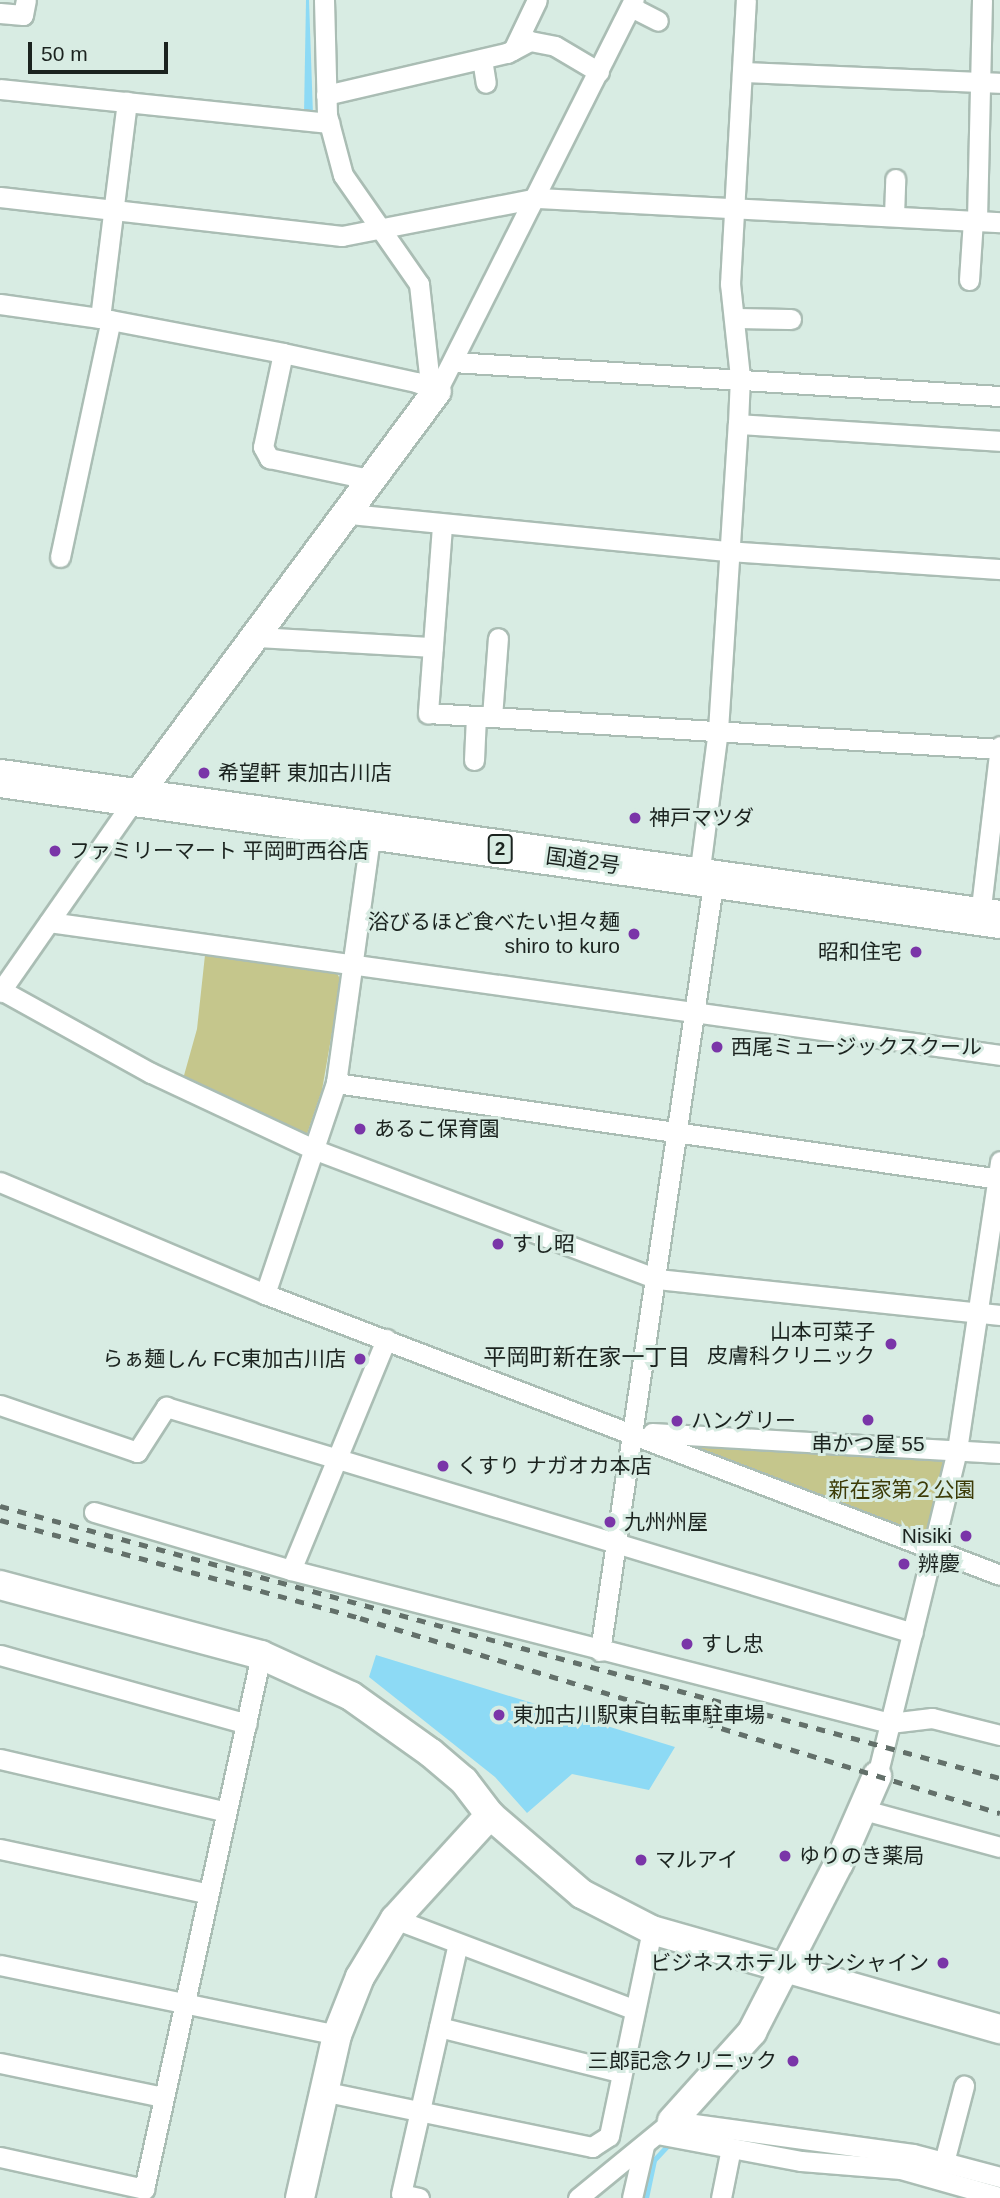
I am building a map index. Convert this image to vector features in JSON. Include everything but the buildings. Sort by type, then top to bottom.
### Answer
[{"type":"highway","name":"国道2号","points":[[0,778],[990,917]]},
{"type":"street","points":[[0,13],[23,15],[26,0]]},
{"type":"street","points":[[324,0],[329,123],[344,175],[380,232],[419,284],[429,374],[437,391]]},
{"type":"street","points":[[513,50],[537,0]]},
{"type":"street","points":[[600,1651],[696,1009],[738,424],[740,377],[730,284],[746,0]]},
{"type":"street","points":[[969,280],[990,83],[982,0]]},
{"type":"street","points":[[658,21],[633,4],[538,198],[437,391],[258,637],[136,797],[2,984],[151,1073],[313,1149],[657,1279],[1000,1315]]},
{"type":"street","points":[[326,94],[482,59],[513,50],[530,41],[555,46],[599,72]]},
{"type":"street","points":[[482,59],[486,83]]},
{"type":"street","points":[[742,72],[990,83]]},
{"type":"street","points":[[0,89],[329,123]]},
{"type":"street","points":[[60,557],[106,319],[112,209],[127,102]]},
{"type":"street","points":[[894,216],[895,179]]},
{"type":"street","points":[[0,197],[342,236],[380,232],[538,198],[1000,222]]},
{"type":"street","points":[[0,304],[106,319],[283,353],[416,382],[437,391]]},
{"type":"street","points":[[734,318],[791,319]]},
{"type":"street","points":[[283,353],[262,447],[269,458],[373,480]]},
{"type":"street","points":[[453,362],[740,377],[1000,396]]},
{"type":"street","points":[[738,424],[1000,441]]},
{"type":"street","points":[[349,513],[442,526],[727,551],[1000,569]]},
{"type":"street","points":[[442,526],[428,713],[1000,748],[990,917]]},
{"type":"street","points":[[258,637],[433,647]]},
{"type":"street","points":[[474,760],[498,638]]},
{"type":"street","points":[[265,1294],[336,1083],[350,966],[371,832]]},
{"type":"street","points":[[49,922],[350,966],[696,1009],[1000,1055]]},
{"type":"street","points":[[336,1083],[999,1172],[957,1450],[877,1776],[864,1810],[752,2032],[658,2134],[578,2198]]},
{"type":"street","points":[[0,1182],[265,1294],[634,1432],[1000,1574]]},
{"type":"street","points":[[290,1570],[335,1456],[386,1339]]},
{"type":"street","points":[[0,1405],[137,1452],[166,1407],[616,1540],[913,1633]]},
{"type":"street","points":[[634,1432],[1000,1453]]},
{"type":"street","points":[[94,1513],[290,1570],[890,1723],[932,1718],[1000,1735]]},
{"type":"street","points":[[0,1586],[261,1655],[351,1696],[431,1753],[464,1781],[490,1815],[582,1894],[652,1930],[1000,2029]]},
{"type":"street","points":[[0,1655],[247,1724]]},
{"type":"street","points":[[0,2157],[144,2189],[206,1893],[261,1655]]},
{"type":"street","points":[[0,1759],[224,1811]]},
{"type":"street","points":[[864,1810],[1000,1847]]},
{"type":"street","points":[[299,2198],[337,2035],[360,1977],[395,1919],[490,1815]]},
{"type":"street","points":[[0,1849],[206,1893]]},
{"type":"street","points":[[395,1919],[632,2009]]},
{"type":"street","points":[[323,2091],[419,2114],[592,2147],[609,2136],[632,2009],[652,1930]]},
{"type":"street","points":[[419,2198],[401,2194],[458,1944]]},
{"type":"street","points":[[0,1965],[337,2035]]},
{"type":"street","points":[[439,2027],[620,2072]]},
{"type":"street","points":[[0,2063],[163,2098]]},
{"type":"street","points":[[944,2162],[964,2086]]},
{"type":"street","points":[[658,2134],[801,2161],[901,2169],[956,2191],[1000,2197]]},
{"type":"street","points":[[658,2134],[944,2162],[1000,2177]]},
{"type":"street","points":[[632,2198],[658,2134]]},
{"type":"street","points":[[721,2198],[731,2148]]},
{"type":"green space","points":[[205,955],[337,973],[341,981],[322,1090],[307,1134],[298,1136],[183,1079],[197,1029]]},
{"type":"green space","name":"新在家第２公園","points":[[700,1443],[940,1458],[945,1466],[930,1530],[921,1535],[699,1451]]},
{"type":"water","points":[[306,0],[309,0],[313,115],[304,114]]},
{"type":"water","name":"東加古川駅東自転車駐車場","points":[[376,1655],[675,1747],[649,1790],[572,1774],[527,1813],[495,1777],[369,1677]]},
{"type":"waterway","points":[[646,2198],[654,2160],[671,2142]]},
{"type":"railway","points":[[0,1506],[1000,1778]]},
{"type":"railway","points":[[0,1520],[360,1618],[1000,1813]]},
{"type":"place","name":"希望軒 東加古川店","points":[[204,773]]},
{"type":"place","name":"神戸マツダ","points":[[635,818]]},
{"type":"place","name":"ファミリーマート 平岡町西谷店","points":[[55,851]]},
{"type":"place","name":"浴びるほど食べたい担々麺 shiro to kuro","points":[[634,934]]},
{"type":"place","name":"昭和住宅","points":[[916,952]]},
{"type":"place","name":"西尾ミュージックスクール","points":[[717,1047]]},
{"type":"place","name":"あるこ保育園","points":[[360,1129]]},
{"type":"place","name":"すし昭","points":[[498,1244]]},
{"type":"place","name":"山本可菜子 皮膚科クリニック","points":[[891,1344]]},
{"type":"place","name":"らぁ麺しん FC東加古川店","points":[[360,1359]]},
{"type":"place","name":"串かつ屋 55","points":[[868,1420]]},
{"type":"place","name":"ハングリー","points":[[677,1421]]},
{"type":"place","name":"くすり ナガオカ本店","points":[[443,1466]]},
{"type":"place","name":"九州州屋","points":[[610,1522]]},
{"type":"place","name":"Nisiki","points":[[966,1536]]},
{"type":"place","name":"辨慶","points":[[904,1564]]},
{"type":"place","name":"すし忠","points":[[687,1644]]},
{"type":"place","name":"東加古川駅東自転車駐車場","points":[[499,1715]]},
{"type":"place","name":"ゆりのき薬局","points":[[785,1856]]},
{"type":"place","name":"マルアイ","points":[[641,1860]]},
{"type":"place","name":"ビジネスホテル サンシャイン","points":[[943,1963]]},
{"type":"place","name":"三郎記念クリニック","points":[[793,2061]]},
{"type":"district","name":"平岡町新在家一丁目","points":[[587,1357]]}]
